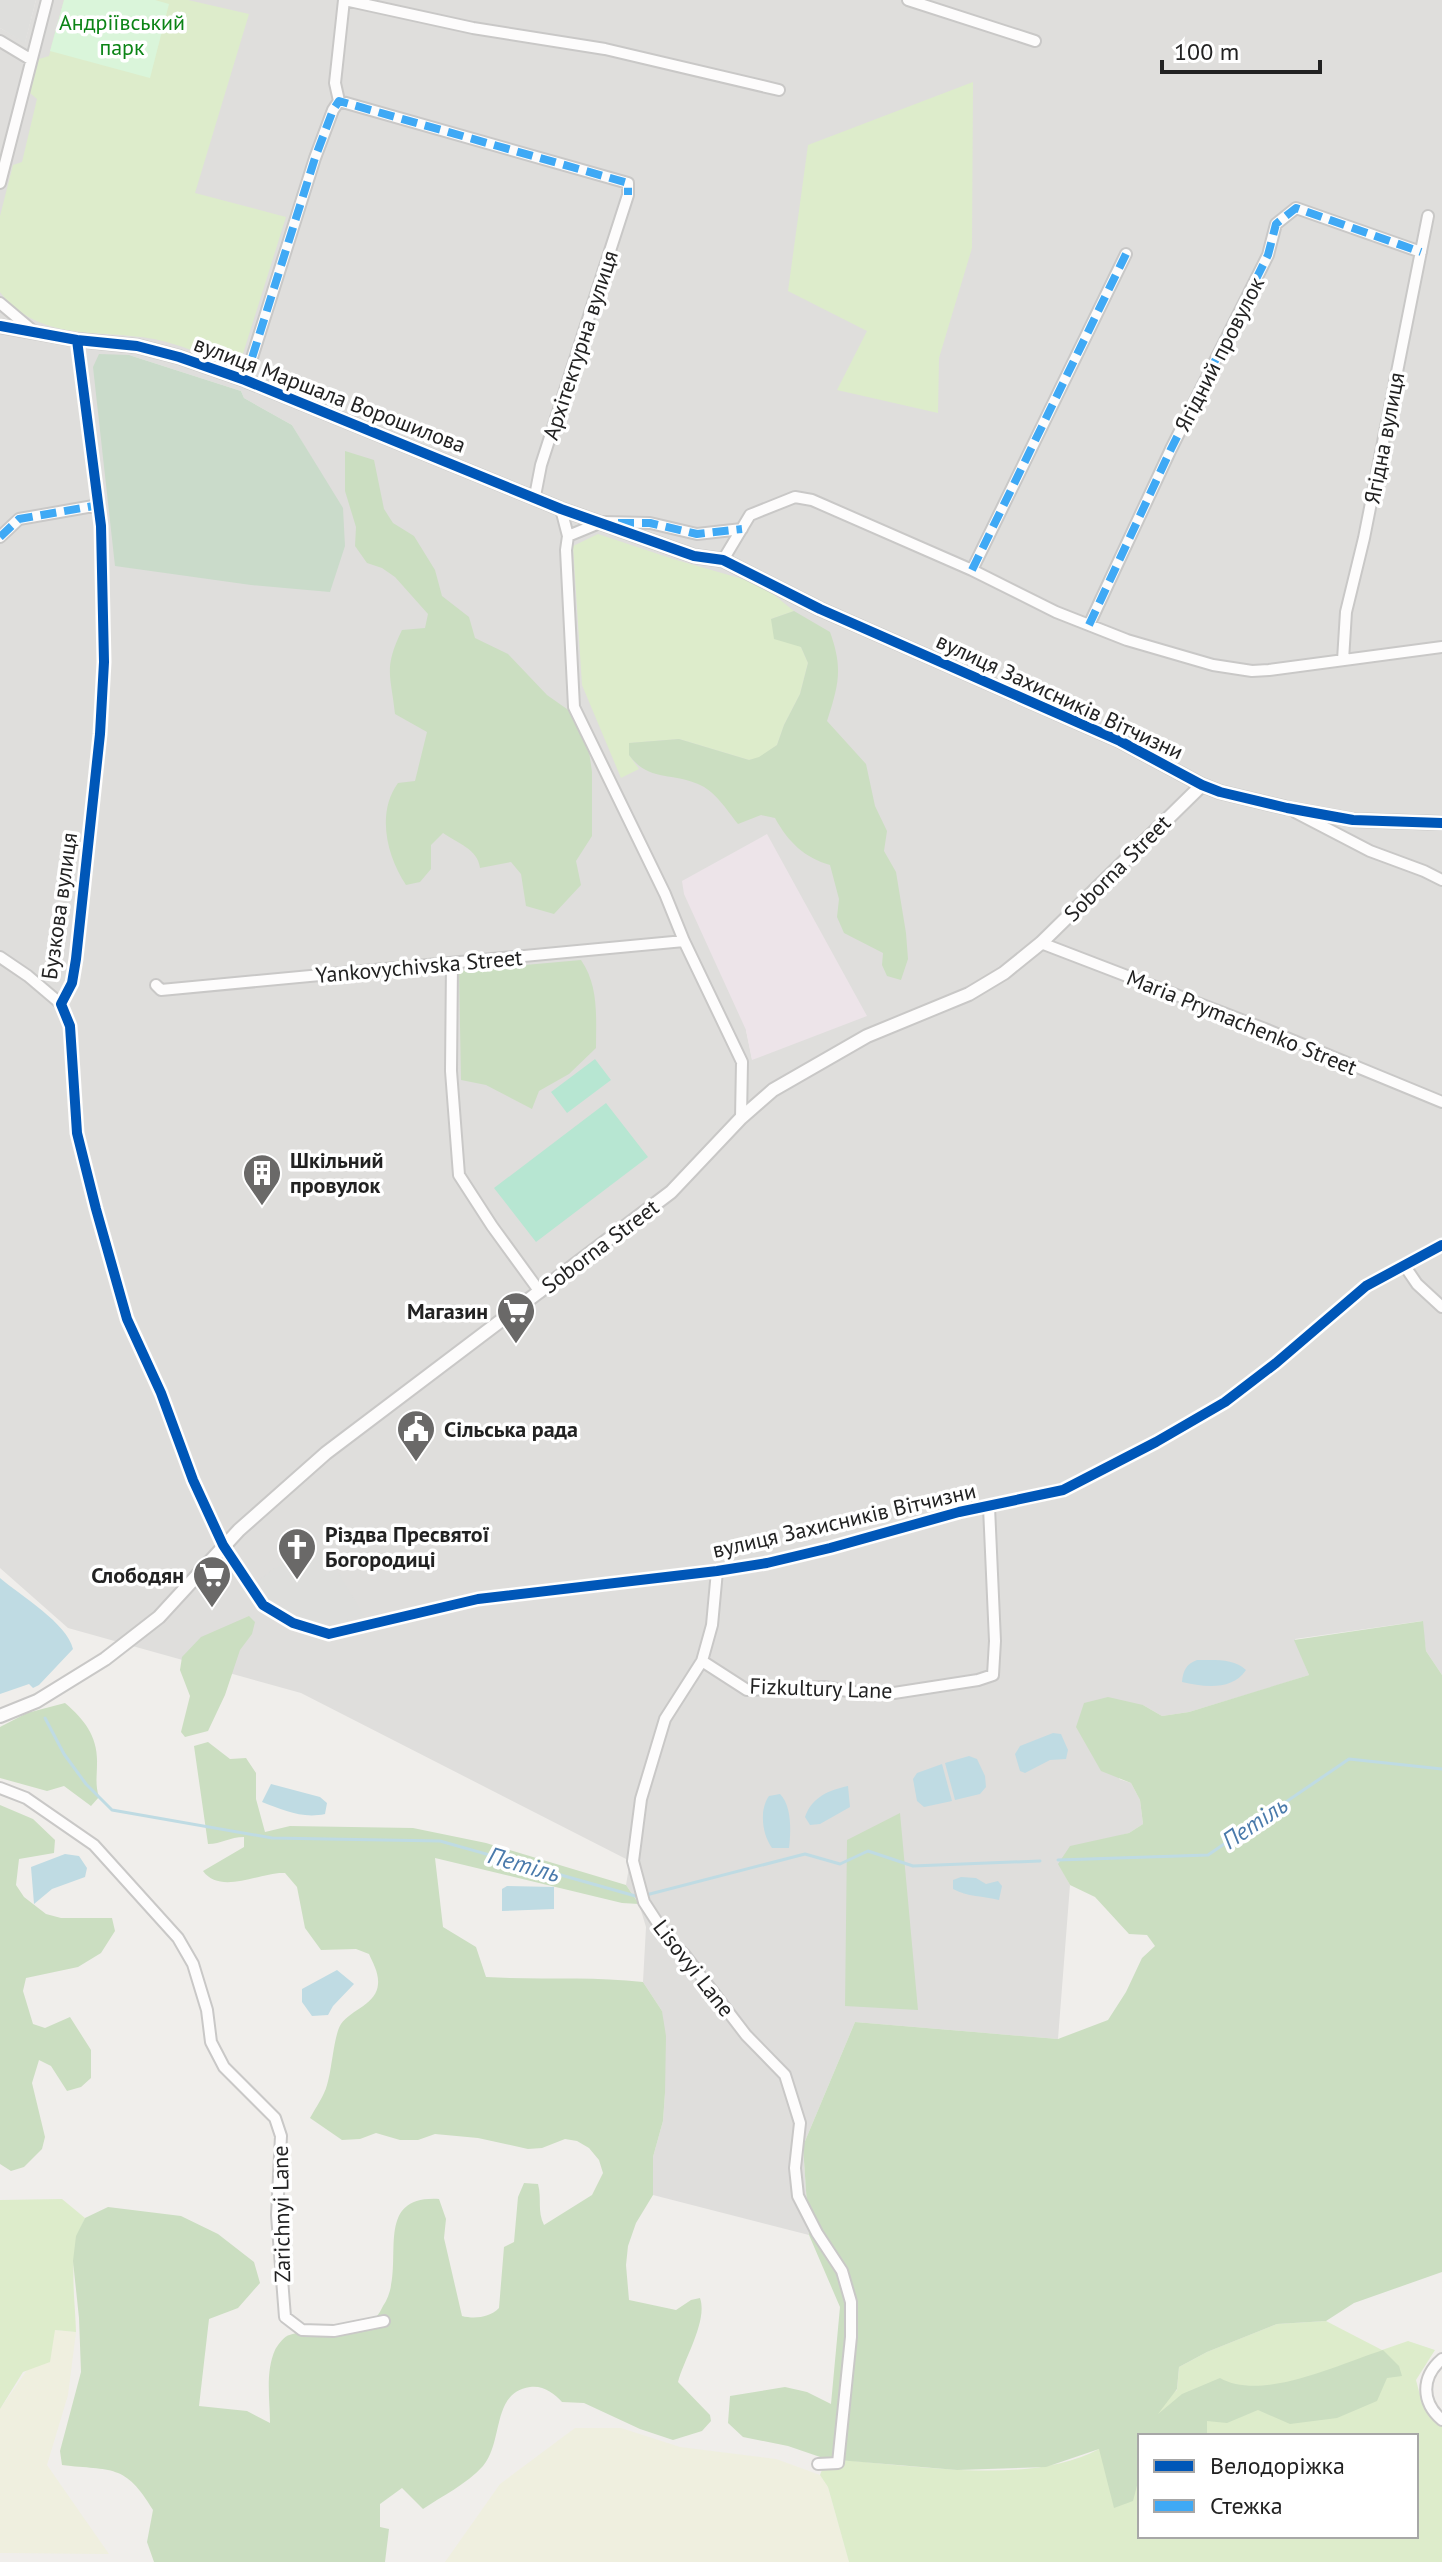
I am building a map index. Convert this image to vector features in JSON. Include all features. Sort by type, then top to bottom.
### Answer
[{"type":"street","points":[[0,183],[47,0]]},
{"type":"street","points":[[245,380],[315,158],[339,101],[335,83],[345,0],[473,28],[605,49],[779,90]]},
{"type":"street","points":[[908,0],[1035,41]]},
{"type":"street","points":[[0,41],[30,59]]},
{"type":"street","name":"Архітектурна вулиця","points":[[339,101],[628,183],[628,195],[541,465],[535,496]]},
{"type":"street","name":"Ягідний провулок","points":[[1089,625],[1171,449],[1268,255],[1276,224],[1296,208],[1421,252]]},
{"type":"street","name":"Ягідна вулиця","points":[[1343,660],[1346,612],[1364,538],[1428,216]]},
{"type":"street","points":[[972,570],[1126,254]]},
{"type":"street","points":[[0,303],[37,333]]},
{"type":"street","name":"вулиця Маршала Ворошилова","points":[[0,326],[77,340],[137,346],[179,357],[245,380],[561,509],[602,522]]},
{"type":"street","name":"Бузкова вулиця","points":[[77,340],[99,505],[104,662],[100,734],[76,959],[72,983],[61,1004],[70,1026],[77,1133],[127,1319],[223,1545]]},
{"type":"street","points":[[723,560],[750,515],[795,497],[812,500],[972,570],[1056,612],[1127,640],[1213,665],[1252,671],[1442,647]]},
{"type":"street","points":[[0,537],[19,519],[99,505]]},
{"type":"street","points":[[561,509],[568,536],[566,550],[574,707],[742,1062],[741,1118]]},
{"type":"street","points":[[568,536],[602,522],[650,523],[697,534],[742,529]]},
{"type":"street","name":"вулиця Захисників Вітчизни","points":[[602,522],[694,556],[723,560],[820,609],[1120,741],[1202,785],[1237,797],[1353,820],[1442,823]]},
{"type":"street","name":"Soborna Street","points":[[0,1716],[37,1701],[105,1659],[159,1617],[183,1594],[223,1545],[326,1453],[671,1192],[741,1118],[773,1090],[867,1036],[969,994],[1004,973],[1041,943],[1202,785]]},
{"type":"street","points":[[1287,808],[1370,851],[1442,880]]},
{"type":"street","name":"Yankovychivska Street","points":[[156,985],[161,990],[684,941]]},
{"type":"street","name":"Maria Prymachenko Street","points":[[1041,943],[1265,1029],[1442,1102]]},
{"type":"street","points":[[0,957],[61,1004]]},
{"type":"street","points":[[452,963],[451,1071],[459,1175],[540,1292]]},
{"type":"street","name":"вулиця Захисників Вітчизни","points":[[223,1545],[263,1605],[293,1623],[329,1634],[478,1599],[717,1571],[830,1548],[959,1512],[1063,1490],[1225,1402],[1366,1286],[1442,1245]]},
{"type":"street","points":[[1404,1265],[1417,1284],[1442,1307]]},
{"type":"street","name":"Fizkultury Lane","points":[[702,1661],[747,1690],[824,1687],[860,1693],[894,1693],[993,1675],[995,1641],[989,1507]]},
{"type":"street","name":"Lisovyi Lane","points":[[717,1571],[712,1625],[702,1661],[665,1719],[641,1799],[633,1861],[644,1902],[670,1942],[684,1954],[746,2035],[785,2075],[800,2123],[795,2168],[798,2196],[842,2271],[851,2302],[851,2337],[838,2463],[818,2464]]},
{"type":"street","name":"Zarichnyi Lane","points":[[0,1788],[26,1798],[94,1845],[178,1938],[193,1964],[207,2010],[211,2042],[224,2067],[275,2118],[281,2136],[277,2215],[285,2317],[302,2330],[334,2331],[384,2321]]},
{"type":"street","points":[[1442,2359],[1433,2367],[1425,2383],[1426,2399],[1442,2420]]},
{"type":"shaded area","points":[[0,0],[36,0],[25,43],[0,28]]},
{"type":"shaded area","points":[[36,0],[1442,0],[1442,1675],[1426,1651],[1422,1621],[1295,1639],[1309,1675],[1189,1712],[1162,1716],[1143,1705],[1119,1779],[1131,1783],[1140,1800],[1143,1824],[1059,1864],[1070,1885],[1058,2039],[855,2022],[803,2146],[809,2235],[653,2195],[653,2157],[663,2121],[665,2093],[662,2011],[643,1982],[646,1927],[639,1904],[626,1885],[630,1861],[301,1693],[68,1628],[0,1568],[0,28],[25,42]],"holes":[[[129,355],[241,391],[244,398],[292,425],[317,467]],[[866,1015],[752,1059],[746,1030]]]},
{"type":"shaded area","points":[[767,834],[867,1016],[752,1060],[746,1030],[684,894],[682,881]]},
{"type":"shaded area","points":[[309,1548],[328,1555],[364,1616],[331,1624],[307,1623],[272,1605],[254,1584]]},
{"type":"green space","points":[[64,0],[188,0],[249,14],[195,193],[286,217],[241,360],[230,365],[154,339],[51,326],[15,308],[0,292],[0,216],[13,165],[22,162],[37,99],[30,93],[39,59],[49,56]]},
{"type":"green space","name":"Андріївський парк","points":[[64,0],[155,0],[169,4],[150,78],[50,51]]},
{"type":"green space","points":[[973,82],[972,248],[939,358],[938,413],[837,390],[867,331],[788,291],[808,145]]},
{"type":"green space","points":[[99,354],[129,355],[241,391],[244,398],[292,425],[343,508],[345,546],[330,592],[251,585],[115,566],[93,367]]},
{"type":"green space","points":[[345,451],[374,460],[384,509],[393,523],[414,536],[435,570],[442,596],[469,617],[475,638],[508,654],[547,695],[574,714],[589,751],[592,836],[576,861],[581,885],[554,914],[526,906],[521,874],[511,862],[480,868],[471,851],[443,833],[431,845],[431,869],[420,882],[406,885],[399,874],[389,848],[387,808],[398,783],[415,781],[427,732],[395,714],[390,663],[402,630],[425,628],[428,614],[395,577],[367,563],[355,546],[356,527],[345,491]]},
{"type":"green space","points":[[598,534],[760,584],[794,611],[771,619],[801,647],[808,663],[800,694],[777,745],[759,758],[749,760],[679,739],[630,743],[629,755],[639,769],[621,778],[582,685],[573,546]]},
{"type":"green space","points":[[794,611],[830,632],[834,645],[838,676],[827,721],[866,764],[875,806],[887,831],[884,851],[896,872],[906,933],[908,959],[901,980],[887,976],[882,965],[883,953],[844,933],[837,917],[839,899],[830,865],[798,848],[775,818],[761,815],[738,824],[704,787],[688,780],[652,773],[629,755],[629,743],[679,739],[749,760],[777,745],[800,694],[808,663],[801,647],[774,639],[771,619]]},
{"type":"green space","points":[[581,960],[594,991],[596,1048],[569,1074],[539,1091],[532,1109],[486,1085],[461,1080],[459,971]]},
{"type":"green space","points":[[595,1059],[611,1080],[567,1113],[551,1092]]},
{"type":"green space","points":[[606,1103],[648,1157],[536,1242],[494,1188]]},
{"type":"green space","points":[[249,1616],[255,1622],[252,1634],[240,1650],[225,1695],[208,1731],[185,1737],[181,1732],[190,1696],[180,1670],[182,1657],[201,1637]]},
{"type":"green space","points":[[1423,1621],[1426,1651],[1442,1675],[1442,2272],[1354,2303],[1326,2321],[1277,2324],[1207,2352],[1179,2367],[1177,2389],[1158,2414],[1182,2394],[1220,2378],[1257,2386],[1278,2383],[1383,2350],[1399,2366],[1402,2376],[1387,2378],[1377,2401],[1337,2418],[1290,2424],[1258,2410],[1227,2423],[1207,2421],[1207,2434],[1138,2434],[1138,2482],[1133,2501],[1114,2508],[1099,2449],[1046,2467],[957,2470],[826,2459],[788,2446],[743,2437],[728,2423],[730,2396],[785,2387],[807,2392],[831,2404],[840,2307],[809,2235],[803,2146],[855,2022],[1058,2039],[1108,2020],[1142,1958],[1155,1946],[1147,1935],[1129,1934],[1095,1897],[1070,1885],[1058,1864],[1070,1846],[1129,1833],[1143,1824],[1140,1800],[1131,1783],[1101,1771],[1076,1727],[1084,1703],[1108,1697],[1143,1705],[1162,1716],[1189,1712],[1309,1675],[1294,1640]]},
{"type":"green space","points":[[65,1703],[79,1716],[93,1737],[99,1797],[91,1806],[64,1786],[47,1791],[0,1778],[0,1727],[27,1713]]},
{"type":"green space","points":[[208,1742],[230,1759],[246,1758],[256,1773],[256,1799],[265,1832],[290,1826],[413,1828],[486,1843],[626,1885],[639,1904],[622,1903],[435,1858],[443,1927],[476,1947],[486,1977],[643,1982],[662,2011],[666,2036],[663,2121],[653,2157],[653,2195],[636,2223],[628,2246],[629,2300],[676,2310],[700,2298],[701,2318],[678,2382],[710,2415],[711,2421],[702,2431],[673,2440],[640,2429],[584,2403],[562,2402],[544,2388],[530,2387],[518,2391],[509,2398],[504,2408],[489,2456],[470,2478],[423,2509],[402,2488],[380,2504],[380,2527],[389,2529],[385,2562],[154,2562],[147,2542],[153,2510],[134,2484],[105,2469],[62,2465],[60,2451],[81,2372],[73,2261],[76,2236],[85,2218],[108,2207],[181,2216],[218,2234],[254,2262],[260,2283],[238,2308],[209,2319],[199,2406],[247,2411],[270,2423],[269,2377],[276,2348],[290,2335],[330,2325],[361,2323],[377,2316],[390,2291],[394,2237],[397,2221],[404,2209],[417,2201],[439,2199],[446,2219],[444,2238],[462,2316],[481,2317],[499,2308],[504,2247],[514,2242],[518,2197],[524,2183],[538,2184],[544,2225],[592,2195],[603,2173],[599,2160],[589,2148],[577,2141],[565,2139],[542,2148],[528,2149],[478,2138],[435,2134],[418,2140],[400,2140],[376,2133],[360,2139],[342,2140],[310,2118],[327,2085],[341,2024],[373,1997],[377,1991],[377,1972],[369,1954],[356,1949],[321,1950],[305,1928],[297,1887],[285,1873],[220,1882],[203,1871],[244,1847],[244,1837],[208,1844],[194,1746]]},
{"type":"green space","points":[[0,1805],[33,1819],[55,1840],[54,1853],[19,1859],[16,1885],[24,1897],[46,1914],[61,1918],[112,1918],[115,1931],[101,1953],[78,1967],[26,1978],[23,1991],[33,2024],[45,2028],[70,2017],[91,2050],[91,2078],[81,2087],[67,2091],[51,2066],[39,2060],[32,2083],[45,2137],[42,2149],[24,2167],[11,2171],[0,2164]]},
{"type":"green space","points":[[900,1813],[918,2010],[845,2006],[847,1840]]},
{"type":"green space","points":[[62,2199],[85,2218],[74,2260],[76,2332],[55,2330],[50,2362],[23,2372],[0,2409],[0,2200]]},
{"type":"green space","points":[[1326,2321],[1382,2350],[1408,2341],[1435,2350],[1416,2380],[1422,2403],[1442,2423],[1442,2562],[849,2562],[828,2487],[820,2475],[826,2459],[966,2470],[1037,2468],[1070,2461],[1099,2449],[1128,2429],[1177,2390],[1179,2367],[1207,2352],[1277,2324]]},
{"type":"green space","points":[[55,2330],[76,2332],[68,2395],[47,2465],[109,2554],[0,2553],[0,2409]]},
{"type":"green space","points":[[575,2428],[621,2428],[680,2447],[776,2459],[820,2475],[828,2487],[849,2562],[445,2562],[500,2484]]},
{"type":"water","points":[[0,1578],[53,1620],[73,1649],[39,1685],[33,1688],[29,1684],[0,1694]]},
{"type":"water","points":[[1197,1660],[1230,1662],[1246,1670],[1233,1681],[1217,1686],[1182,1682],[1186,1668]]},
{"type":"water","points":[[1053,1733],[1061,1734],[1068,1750],[1066,1759],[1050,1760],[1025,1773],[1020,1771],[1015,1754],[1020,1746]]},
{"type":"water","points":[[969,1756],[977,1759],[985,1776],[986,1787],[980,1794],[955,1800],[945,1763]]},
{"type":"water","points":[[942,1764],[952,1801],[924,1807],[917,1801],[913,1779],[917,1773]]},
{"type":"water","points":[[271,1784],[320,1797],[327,1803],[325,1814],[300,1815],[262,1802]]},
{"type":"water","points":[[848,1786],[850,1807],[820,1824],[810,1825],[805,1817],[812,1804],[828,1792]]},
{"type":"water","points":[[780,1794],[789,1812],[789,1848],[772,1848],[764,1829],[766,1802],[769,1796]]},
{"type":"water","points":[[65,1854],[79,1856],[87,1868],[85,1877],[52,1889],[34,1904],[31,1867]]},
{"type":"water","points":[[976,1878],[986,1884],[998,1881],[1002,1886],[999,1900],[953,1889],[953,1880]]},
{"type":"water","points":[[507,1886],[554,1887],[554,1909],[502,1911],[502,1889]]},
{"type":"water","points":[[337,1970],[354,1984],[328,2015],[312,2016],[302,2002],[302,1989]]},
{"type":"waterway","name":"Петіль","points":[[45,1718],[64,1754],[86,1784],[112,1810],[272,1838],[440,1841],[639,1897]]},
{"type":"waterway","name":"Петіль","points":[[1058,1860],[1208,1855],[1349,1759],[1442,1769]]},
{"type":"waterway","name":"Петіль","points":[[646,1895],[805,1854],[840,1864],[868,1851],[913,1866],[1040,1861]]},
{"type":"marked path","points":[[245,380],[315,158],[339,101],[628,183],[628,195]]},
{"type":"marked path","points":[[1089,625],[1171,449],[1268,255],[1276,224],[1296,208],[1421,252]]},
{"type":"marked path","points":[[972,570],[1126,254]]},
{"type":"marked path","points":[[0,537],[19,519],[99,505]]},
{"type":"marked path","points":[[618,523],[650,523],[697,534],[742,529]]},
{"type":"cycle path","points":[[0,326],[77,340],[137,346],[179,357],[245,380],[561,509],[694,556],[723,560],[820,609],[1120,741],[1220,792],[1353,820],[1442,823]]},
{"type":"cycle path","points":[[77,340],[101,526],[104,662],[100,734],[76,959],[72,983],[61,1004],[70,1026],[77,1133],[127,1319],[223,1545],[263,1605],[293,1623],[329,1634],[478,1599],[767,1563],[959,1512],[1063,1490],[1225,1402],[1366,1286],[1442,1245]]},
{"type":"place","name":"Шкільний провулок","points":[[262,1207]]},
{"type":"place","name":"Магазин","points":[[516,1345]]},
{"type":"place","name":"Cільська рада","points":[[416,1463]]},
{"type":"place","name":"Різдва Пресвятої Богородиці","points":[[297,1581]]},
{"type":"place","name":"Слободян","points":[[212,1609]]}]
